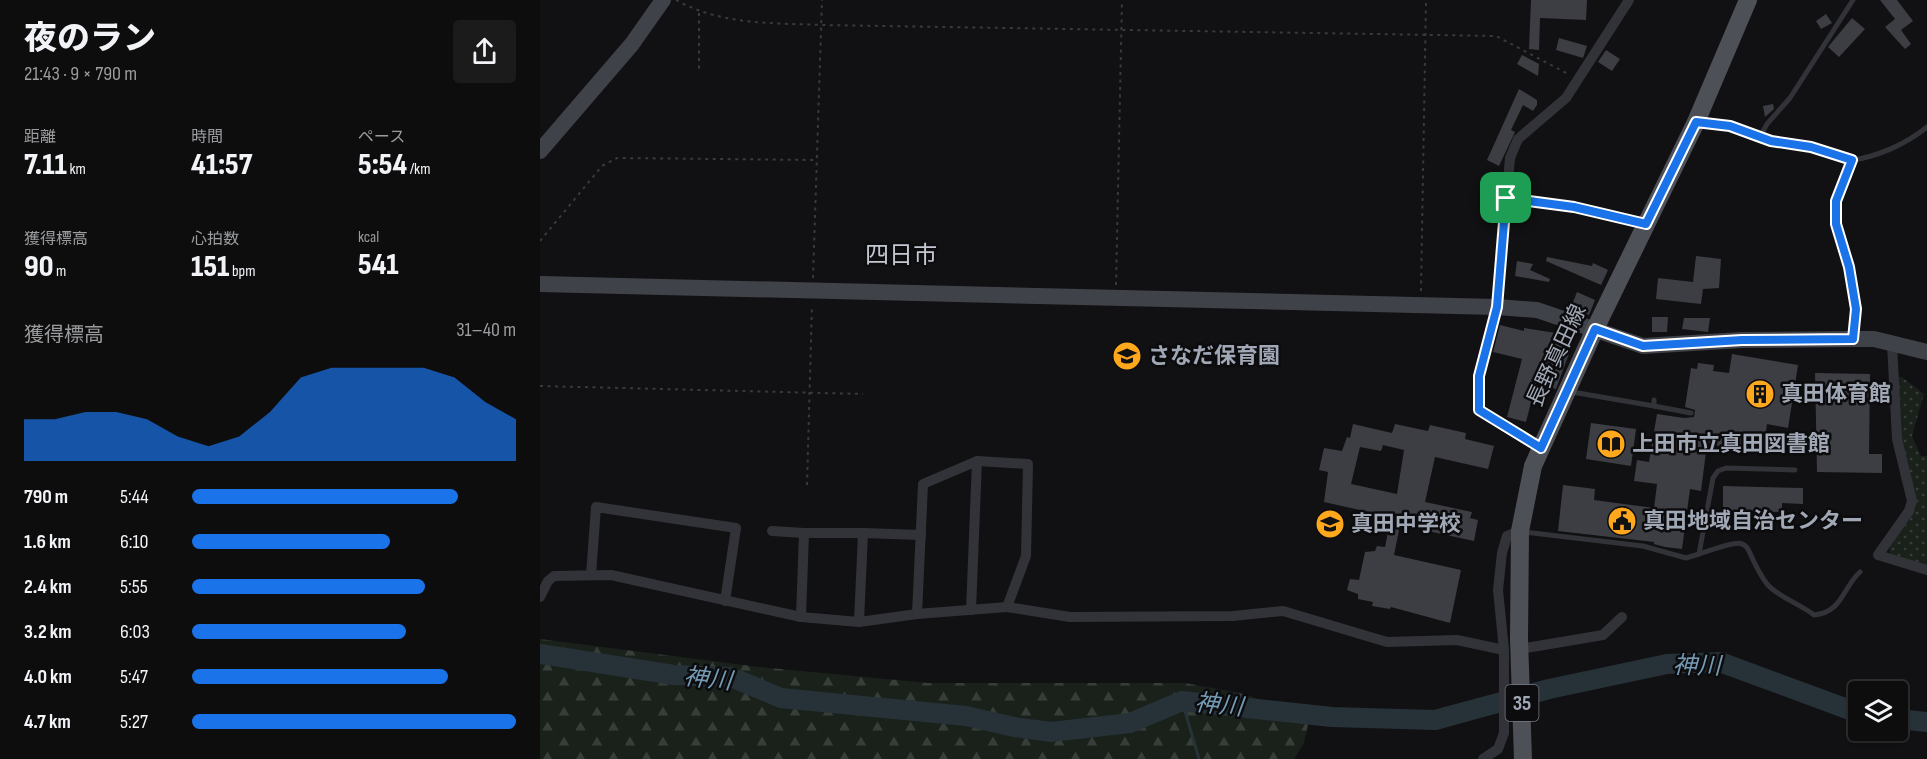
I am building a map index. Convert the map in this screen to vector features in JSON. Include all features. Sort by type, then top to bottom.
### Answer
[{"type":"main road","name":"長野真田線","points":[[1523,756],[1517,651],[1520,531],[1533,466],[1595,329],[1696,122],[1748,0]]},
{"type":"street","points":[[540,151],[632,44],[663,0]]},
{"type":"street","points":[[1541,448],[1479,410],[1479,376],[1497,307],[1510,158],[1518,139],[1566,98],[1629,0]]},
{"type":"street","points":[[1696,122],[1730,126],[1760,137],[1811,147],[1852,160],[1836,201],[1836,224],[1849,267],[1856,309],[1853,339]]},
{"type":"street","points":[[540,284],[1497,307],[1537,310],[1643,346],[1742,340],[1853,339],[1892,344],[1927,352]]},
{"type":"street","points":[[1892,344],[1897,439],[1912,501],[1909,511],[1878,555],[1927,570]]},
{"type":"street","points":[[971,610],[977,461]]},
{"type":"street","points":[[917,614],[923,484],[977,461],[1028,464],[1026,555],[1007,607]]},
{"type":"street","points":[[591,574],[596,507],[736,528],[725,601]]},
{"type":"street","points":[[772,531],[921,535]]},
{"type":"street","points":[[801,617],[804,533]]},
{"type":"street","points":[[859,622],[864,533]]},
{"type":"street","points":[[540,597],[548,581],[554,576],[591,574],[610,575],[801,617],[859,622],[917,614],[1007,607],[1070,617],[1233,616],[1283,611],[1387,642],[1456,640],[1517,651],[1603,635],[1622,617]]},
{"type":"street","points":[[1483,759],[1498,749],[1504,733],[1503,665],[1517,651]]},
{"type":"lane","points":[[1760,137],[1767,124],[1790,98],[1853,0]]},
{"type":"lane","points":[[1852,160],[1871,157],[1915,136],[1927,127]]},
{"type":"lane","points":[[1506,198],[1574,207],[1646,224]]},
{"type":"lane","points":[[1567,391],[1654,403],[1691,413]]},
{"type":"lane","points":[[1699,555],[1713,478],[1718,471],[1726,468],[1795,470]]},
{"type":"lane","points":[[1520,531],[1643,546],[1686,558],[1730,543],[1744,544],[1750,549],[1768,586],[1814,615],[1829,611],[1839,603],[1860,572]]},
{"type":"path","points":[[676,0],[699,13],[731,20],[822,25],[1496,36],[1566,73],[1579,76]]},
{"type":"path","points":[[807,485],[822,0]]},
{"type":"path","points":[[1116,298],[1122,0]]},
{"type":"path","points":[[1420,305],[1426,0]]},
{"type":"path","points":[[699,13],[699,72]]},
{"type":"path","points":[[540,241],[602,166],[617,158],[817,160]]},
{"type":"path","points":[[540,386],[863,394]]},
{"type":"green space","points":[[1896,377],[1902,377],[1924,394],[1912,436],[1921,456],[1927,456],[1927,566],[1891,554],[1889,550],[1892,541],[1910,519],[1916,507],[1901,437]]},
{"type":"green space","points":[[540,639],[759,667],[928,683],[1185,683],[1245,694],[1296,715],[1308,725],[1304,743],[1294,759],[540,759]]},
{"type":"building","points":[[1531,0],[1587,0],[1586,20],[1540,18],[1539,50],[1529,49]]},
{"type":"building","points":[[1880,0],[1897,0],[1913,21],[1901,30],[1911,44],[1905,49],[1885,27],[1895,19]]},
{"type":"building","points":[[1826,14],[1832,23],[1821,29],[1816,21]]},
{"type":"building","points":[[1852,18],[1865,29],[1839,57],[1828,47]]},
{"type":"building","points":[[1559,38],[1587,46],[1583,58],[1556,50]]},
{"type":"building","points":[[1606,50],[1620,59],[1612,71],[1598,62]]},
{"type":"building","points":[[1522,55],[1539,64],[1538,76],[1517,64]]},
{"type":"building","points":[[1519,89],[1537,100],[1537,105],[1533,111],[1523,105],[1511,130],[1515,132],[1499,166],[1487,160]]},
{"type":"building","points":[[1773,104],[1774,109],[1765,117],[1763,106]]},
{"type":"building","points":[[1696,256],[1721,259],[1719,288],[1703,289],[1701,304],[1656,299],[1658,278],[1693,282]]},
{"type":"building","points":[[1547,257],[1592,266],[1593,263],[1608,270],[1601,285],[1546,261]]},
{"type":"building","points":[[1517,261],[1533,264],[1530,270],[1550,279],[1549,282],[1515,276]]},
{"type":"building","points":[[1577,292],[1595,300],[1589,315],[1571,307]]},
{"type":"building","points":[[1652,317],[1668,317],[1667,332],[1652,332]]},
{"type":"building","points":[[1684,318],[1710,318],[1708,332],[1682,329]]},
{"type":"building","points":[[1500,325],[1524,331],[1524,328],[1556,333],[1554,340],[1573,343],[1556,389],[1536,383],[1526,422],[1507,417],[1522,359],[1493,352]]},
{"type":"building","points":[[1732,354],[1798,365],[1788,428],[1767,424],[1764,447],[1745,444],[1744,450],[1707,444],[1701,491],[1690,489],[1682,549],[1665,547],[1654,544],[1654,542],[1558,531],[1563,485],[1595,489],[1594,500],[1654,508],[1657,484],[1634,481],[1637,460],[1649,462],[1657,414],[1684,418],[1694,417],[1695,410],[1685,407],[1691,368],[1697,369],[1698,363],[1714,365],[1713,371],[1729,373]]},
{"type":"building","points":[[1815,373],[1870,374],[1869,454],[1882,454],[1882,473],[1817,472]]},
{"type":"building","name":"上田市立真田図書館","points":[[1591,423],[1636,429],[1631,466],[1586,459]]},
{"type":"building","points":[[1353,424],[1392,433],[1395,424],[1428,431],[1430,425],[1466,433],[1465,439],[1494,446],[1488,469],[1435,457],[1425,502],[1472,512],[1470,518],[1478,520],[1474,541],[1400,525],[1394,555],[1461,570],[1450,623],[1391,607],[1390,609],[1372,606],[1373,602],[1358,599],[1358,594],[1347,590],[1350,579],[1359,580],[1365,552],[1375,551],[1377,546],[1385,547],[1391,517],[1324,502],[1328,472],[1319,470],[1324,448],[1342,451],[1347,437],[1350,438]],"holes":[[[1383,445],[1404,450],[1397,494],[1351,484],[1360,447],[1381,451]]]},
{"type":"building","points":[[1723,486],[1803,488],[1803,504],[1782,503],[1782,512],[1723,511]]},
{"type":"waterway","name":"神川","points":[[540,654],[674,675],[731,677],[781,698],[966,716],[1014,727],[1051,732],[1130,723],[1182,701],[1332,717],[1435,720],[1549,689],[1667,664],[1720,662],[1848,709]]},
{"type":"waterway","points":[[1182,701],[1199,759]]},
{"type":"waterway","name":"神川","points":[[1908,720],[1927,722]]},
{"type":"place","name":"さなだ保育園","points":[[1127,356]]},
{"type":"place","name":"真田体育館","points":[[1760,394]]},
{"type":"place","name":"上田市立真田図書館","points":[[1611,444]]},
{"type":"place","name":"真田地域自治センター","points":[[1622,521]]},
{"type":"place","name":"真田中学校","points":[[1330,524]]},
{"type":"district","name":"四日市","points":[[901,255]]},
{"type":"route","points":[[1696,122],[1730,126],[1771,141],[1811,147],[1844,156],[1852,160],[1836,201],[1836,224],[1849,267],[1856,309],[1853,339],[1742,340],[1643,346],[1595,329],[1541,448],[1479,410],[1479,376],[1497,307],[1506,198],[1574,207],[1646,224],[1696,122]]}]
